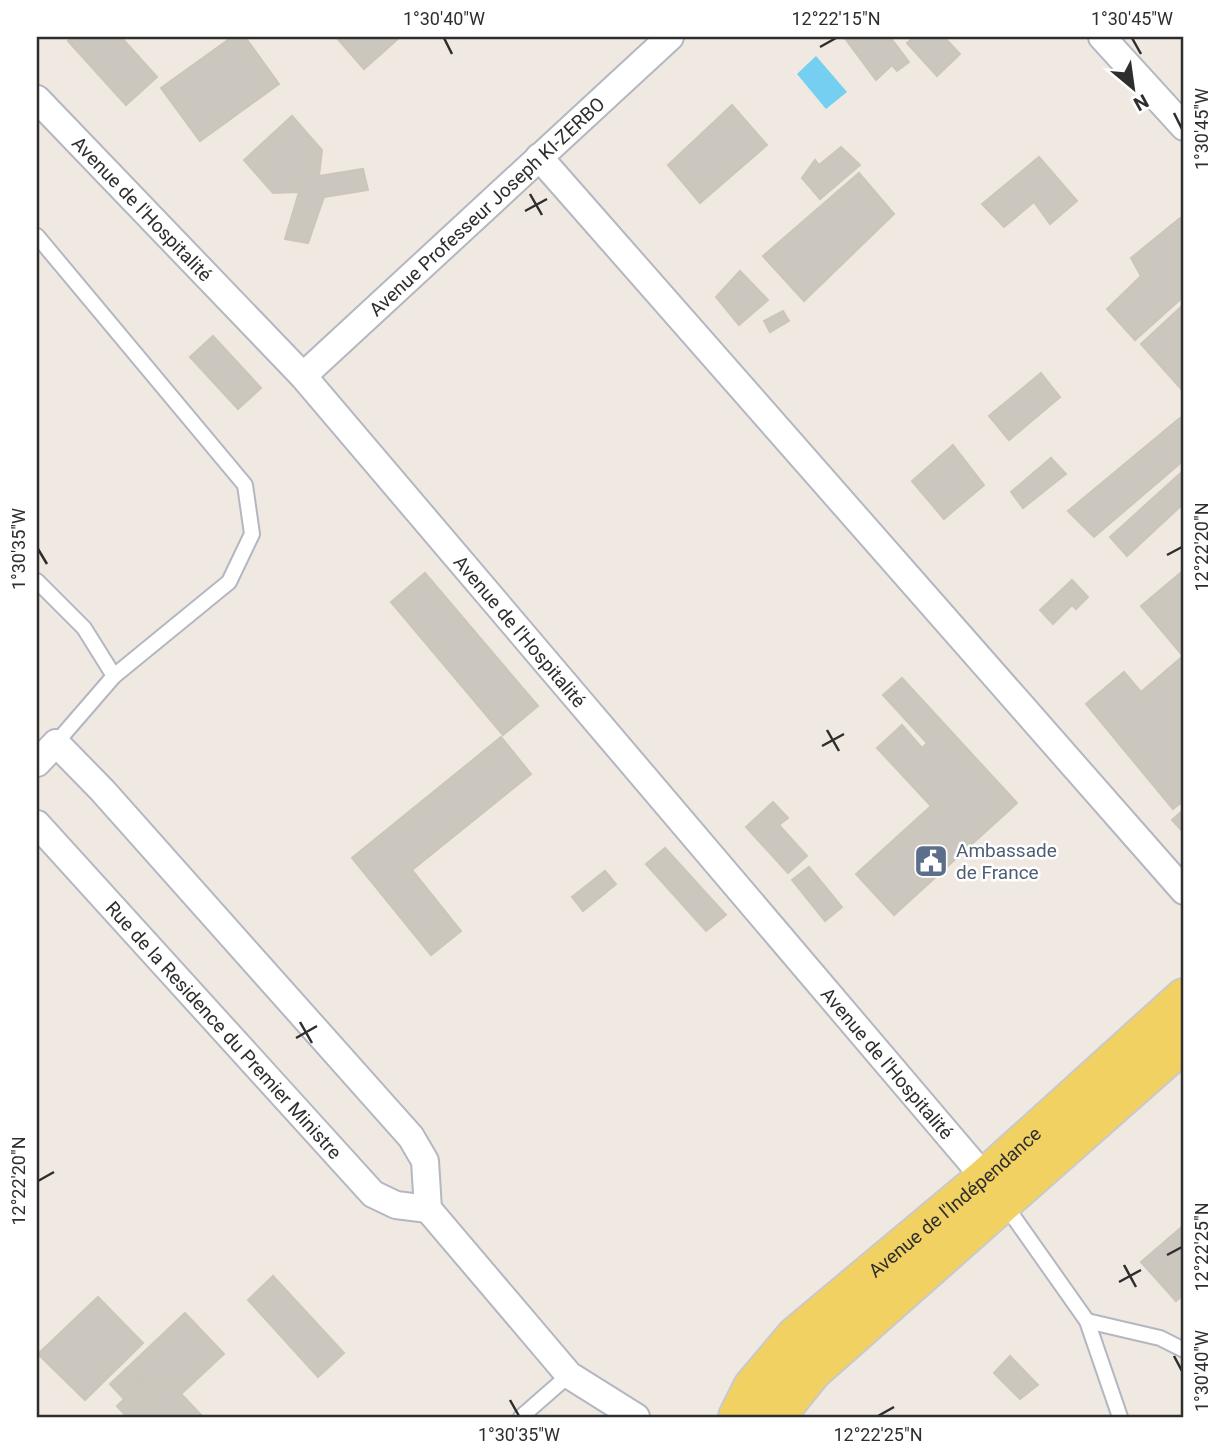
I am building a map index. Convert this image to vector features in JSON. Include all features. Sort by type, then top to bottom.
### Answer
[{"type":"main road","name":"Avenue de l'Indépendance","points":[[775,1417],[812,1371],[1184,998]]},
{"type":"main road","name":"Avenue de l'Indépendance","points":[[738,1417],[753,1387],[796,1336],[994,1189],[1184,1042]]},
{"type":"street","name":"Avenue Professeur Joseph KI-ZERBO","points":[[303,376],[670,37]]},
{"type":"street","points":[[1102,37],[1184,127]]},
{"type":"street","name":"Avenue de l'Hospitalité","points":[[37,99],[303,376],[994,1189]]},
{"type":"street","points":[[539,157],[1184,891]]},
{"type":"street","points":[[37,763],[56,743],[411,1138],[425,1161],[428,1209],[569,1375],[636,1417]]},
{"type":"street","name":"Rue de la Residence du Premier Ministre","points":[[37,824],[373,1194],[396,1205],[428,1209]]},
{"type":"lane","points":[[37,236],[244,485],[252,534],[229,582],[114,676],[56,743]]},
{"type":"lane","points":[[37,581],[84,628],[114,676]]},
{"type":"lane","points":[[994,1189],[1087,1321],[1121,1417]]},
{"type":"lane","points":[[1087,1321],[1160,1338],[1184,1350]]},
{"type":"lane","points":[[521,1417],[569,1375]]},
{"type":"water","points":[[816,56],[847,92],[826,109],[797,74]]},
{"type":"building","points":[[72,37],[121,37],[157,77],[126,105],[68,41]]},
{"type":"building","points":[[232,37],[245,37],[279,84],[200,141],[161,88]]},
{"type":"building","points":[[336,37],[400,37],[364,69]]},
{"type":"building","points":[[844,37],[890,37],[909,62],[897,71],[892,65],[876,80]]},
{"type":"building","points":[[914,37],[944,37],[960,54],[937,76],[907,43]]},
{"type":"building","points":[[732,105],[767,145],[700,203],[668,165]]},
{"type":"building","points":[[292,116],[322,150],[319,176],[363,169],[368,190],[324,197],[308,243],[285,239],[299,192],[273,193],[244,160]]},
{"type":"building","points":[[841,147],[860,165],[820,199],[802,178],[815,160],[819,165]]},
{"type":"building","points":[[1039,157],[1077,201],[1050,224],[1034,202],[1004,227],[982,204]]},
{"type":"building","points":[[859,173],[894,214],[804,301],[763,256]]},
{"type":"building","points":[[1180,218],[1184,222],[1184,296],[1135,340],[1107,309],[1141,276],[1131,258]]},
{"type":"building","points":[[740,271],[768,300],[739,325],[716,297]]},
{"type":"building","points":[[1184,304],[1184,390],[1183,391],[1141,344]]},
{"type":"building","points":[[783,311],[789,321],[770,332],[764,321]]},
{"type":"building","points":[[213,336],[261,388],[238,409],[190,357]]},
{"type":"building","points":[[1041,373],[1060,397],[1009,440],[989,416]]},
{"type":"building","points":[[1180,418],[1184,423],[1184,460],[1094,537],[1068,511]]},
{"type":"building","points":[[953,445],[984,485],[944,519],[912,481]]},
{"type":"building","points":[[1051,458],[1066,474],[1023,508],[1011,492]]},
{"type":"building","points":[[1184,470],[1184,503],[1127,556],[1110,537]]},
{"type":"building","points":[[1184,570],[1184,800],[1173,809],[1086,704],[1124,672],[1141,692],[1183,656],[1141,606]]},
{"type":"building","points":[[425,573],[538,706],[503,735],[391,602]]},
{"type":"building","points":[[1072,580],[1088,597],[1076,609],[1072,605],[1053,624],[1040,610]]},
{"type":"building","points":[[902,678],[1017,803],[894,915],[856,874],[931,806],[877,748],[902,725],[922,748],[927,743],[883,695]]},
{"type":"building","points":[[501,737],[531,774],[412,870],[461,931],[431,955],[352,858]]},
{"type":"building","points":[[773,802],[788,818],[779,825],[807,856],[788,873],[746,827]]},
{"type":"building","points":[[1184,809],[1184,833],[1172,820]]},
{"type":"building","points":[[665,848],[726,915],[706,931],[646,864]]},
{"type":"building","points":[[809,867],[842,907],[825,921],[792,880]]},
{"type":"building","points":[[605,871],[616,884],[583,911],[572,897]]},
{"type":"building","points":[[1184,1225],[1184,1276],[1180,1280],[1184,1285],[1184,1294],[1176,1301],[1141,1262]]},
{"type":"building","points":[[273,1276],[344,1353],[318,1377],[248,1300]]},
{"type":"building","points":[[98,1297],[143,1343],[85,1400],[38,1354]]},
{"type":"building","points":[[185,1313],[224,1354],[181,1394],[167,1379],[151,1394],[127,1368]]},
{"type":"building","points":[[1010,1356],[1038,1385],[1020,1399],[994,1373]]},
{"type":"building","points":[[127,1368],[141,1383],[124,1399],[110,1384]]},
{"type":"building","points":[[167,1379],[203,1417],[127,1417],[117,1406],[141,1383],[151,1394]]},
{"type":"place","name":"Ambassade de France","points":[[931,861]]}]
